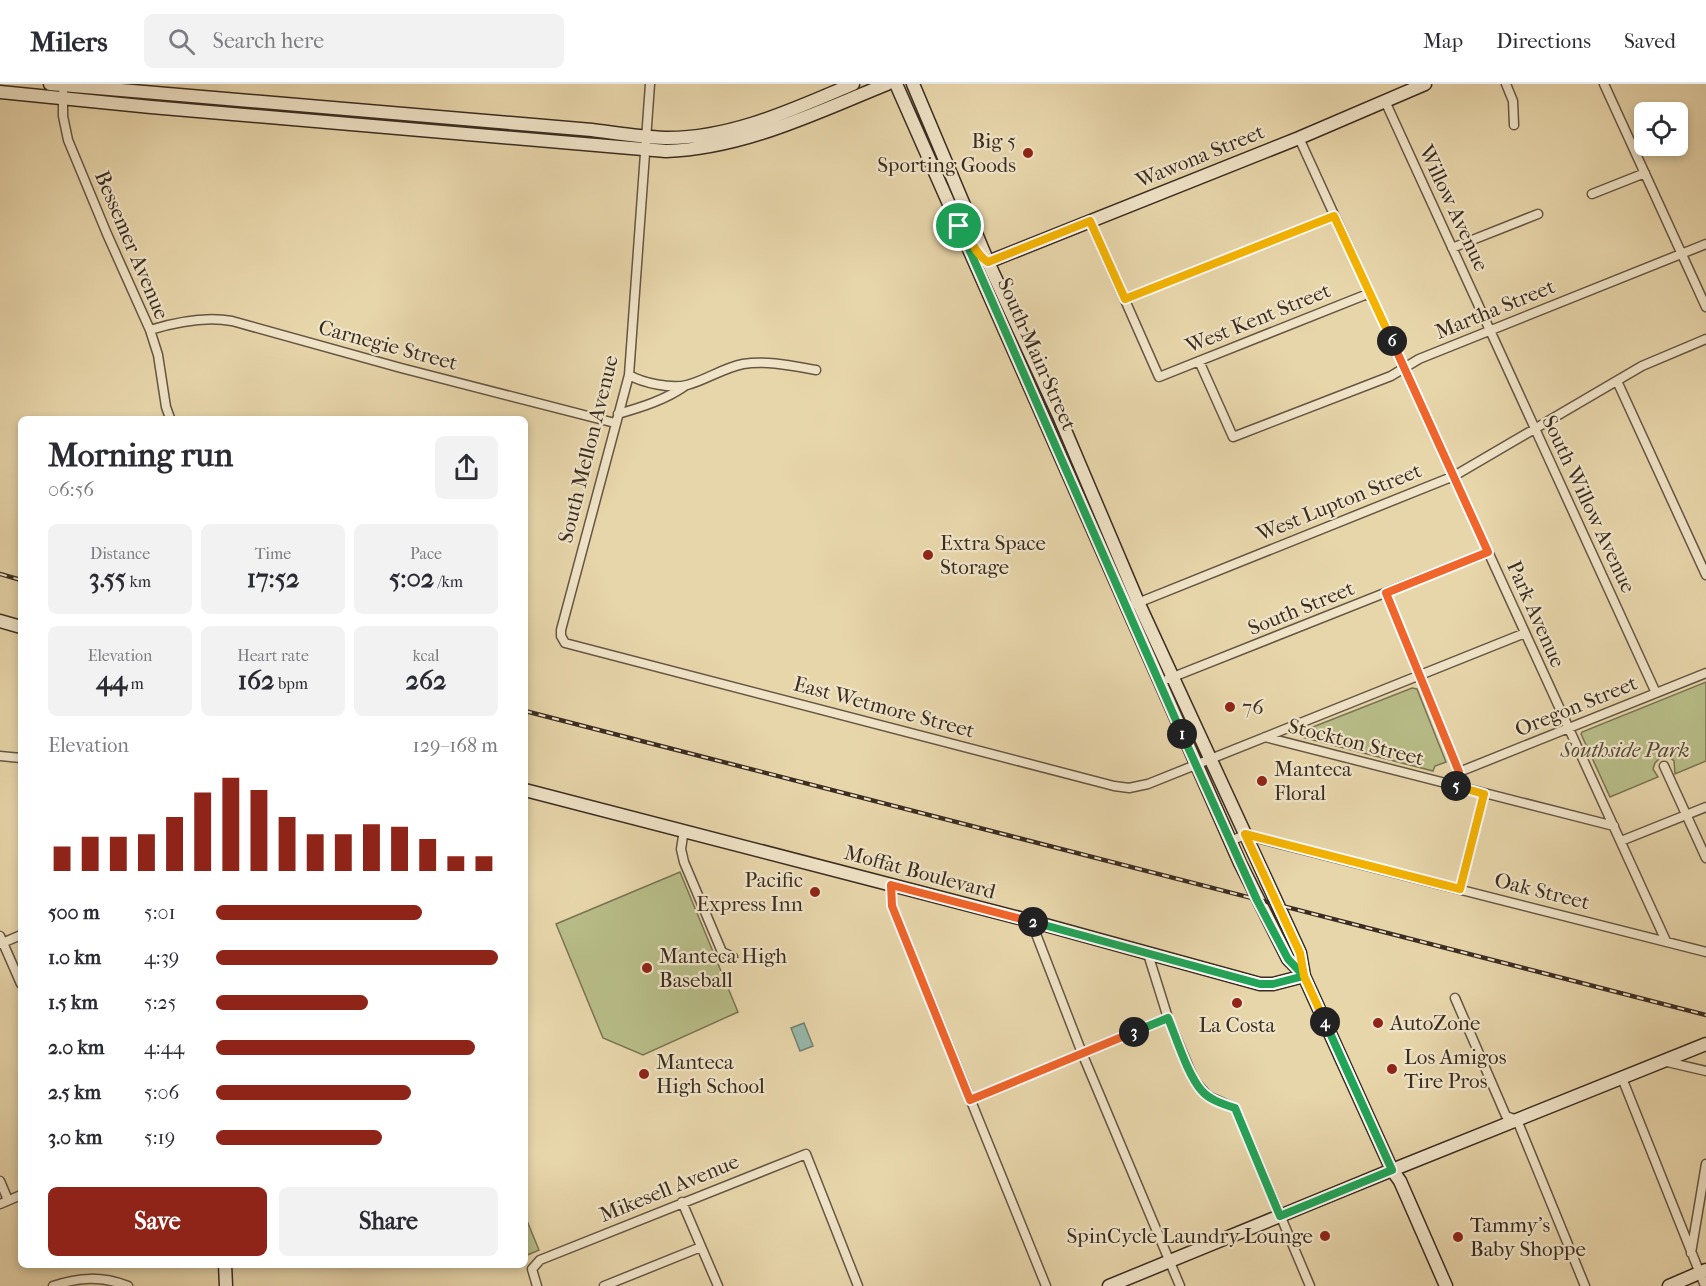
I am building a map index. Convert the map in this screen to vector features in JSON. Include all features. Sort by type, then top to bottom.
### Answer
[{"type":"main road","points":[[50,84],[646,136],[684,137],[739,127],[769,118],[853,84]]},
{"type":"main road","points":[[0,92],[645,150],[685,150],[741,140],[774,130],[887,84]]},
{"type":"main road","name":"South Main Street","points":[[896,84],[1230,841],[1288,959],[1304,976]]},
{"type":"main road","name":"South Main Street","points":[[913,84],[988,262],[1059,416],[1138,602],[1300,953],[1304,976],[1392,1170],[1400,1181],[1446,1286]]},
{"type":"main road","name":"Wawona Street","points":[[988,262],[1299,138],[1425,84]]},
{"type":"main road","points":[[456,133],[458,119]]},
{"type":"main road","points":[[521,139],[523,124]]},
{"type":"main road","points":[[959,226],[967,232],[982,258],[988,262]]},
{"type":"main road","points":[[1046,422],[1059,416]]},
{"type":"main road","points":[[0,621],[18,626]]},
{"type":"main road","name":"Moffat Boulevard","points":[[528,791],[1030,921],[1260,984],[1273,984],[1304,976]]},
{"type":"main road","points":[[1109,1286],[1706,1044]]},
{"type":"main road","points":[[225,1268],[226,1286]]},
{"type":"main road","points":[[1669,1286],[1703,1271]]},
{"type":"street","name":"South Mellon Avenue","points":[[562,624],[629,375],[650,84]]},
{"type":"street","points":[[1506,84],[1513,101],[1514,125]]},
{"type":"street","points":[[1604,84],[1706,307]]},
{"type":"street","name":"Bessemer Avenue","points":[[64,85],[65,127],[68,140],[150,330],[158,355],[165,407],[169,416]]},
{"type":"street","name":"Willow Avenue","points":[[1385,101],[1490,330]]},
{"type":"street","name":"Park Avenue","points":[[1299,138],[1666,941]]},
{"type":"street","points":[[1593,195],[1645,173]]},
{"type":"street","points":[[1452,248],[1538,214]]},
{"type":"street","points":[[1090,221],[1125,299],[1334,216]]},
{"type":"street","name":"Martha Street","points":[[1199,361],[1233,437],[1391,376],[1419,358],[1706,244]]},
{"type":"street","name":"West Kent Street","points":[[1125,299],[1159,376],[1370,293]]},
{"type":"street","name":"Carnegie Street","points":[[150,330],[167,324],[223,319],[401,368],[617,418]]},
{"type":"street","name":"South Willow Avenue","points":[[1490,330],[1656,693]]},
{"type":"street","name":"West Lupton Street","points":[[1138,602],[1454,476],[1617,381],[1667,354],[1706,339]]},
{"type":"street","points":[[617,418],[673,395],[685,386],[730,367],[765,363],[816,370]]},
{"type":"street","points":[[629,375],[653,384],[685,386]]},
{"type":"street","points":[[1617,381],[1706,575]]},
{"type":"street","name":"South Street","points":[[1159,683],[1488,552]]},
{"type":"street","points":[[1386,593],[1459,772],[1452,785]]},
{"type":"street","points":[[1126,607],[1138,602]]},
{"type":"street","name":"East Wetmore Street","points":[[562,624],[562,640],[573,646],[1129,788],[1148,784],[1525,633]]},
{"type":"street","name":"Oregon Street","points":[[1459,772],[1706,673]]},
{"type":"street","name":"Stockton Street","points":[[1264,737],[1614,826]]},
{"type":"street","points":[[0,756],[18,758]]},
{"type":"street","points":[[1664,766],[1706,858]]},
{"type":"street","points":[[1460,889],[1484,794]]},
{"type":"street","points":[[1621,841],[1706,807]]},
{"type":"street","points":[[684,830],[681,849],[686,867],[722,952],[733,957]]},
{"type":"street","points":[[1230,841],[1245,834]]},
{"type":"street","name":"Oak Street","points":[[1245,834],[1706,952]]},
{"type":"street","points":[[891,885],[892,906],[1046,1286]]},
{"type":"street","points":[[1030,921],[1082,1053],[1180,1286]]},
{"type":"street","points":[[18,935],[1,941],[18,978]]},
{"type":"street","points":[[1148,954],[1168,1018],[1194,1080],[1208,1096],[1235,1108],[1310,1286]]},
{"type":"street","points":[[1455,998],[1506,1116],[1517,1120],[1585,1286]]},
{"type":"street","points":[[970,1100],[1168,1018]]},
{"type":"street","points":[[1662,1061],[1706,1071]]},
{"type":"street","points":[[1622,1078],[1691,1253],[1703,1271],[1705,1286]]},
{"type":"street","name":"Mikesell Avenue","points":[[537,1286],[532,1269],[534,1264],[546,1257],[806,1154],[858,1286]]},
{"type":"street","points":[[1691,1253],[1706,1164]]},
{"type":"street","points":[[0,1181],[4,1202],[18,1196]]},
{"type":"street","points":[[682,1202],[718,1286]]},
{"type":"street","points":[[604,1286],[701,1247]]},
{"type":"street","points":[[53,1286],[75,1280],[97,1278],[128,1286]]},
{"type":"green space","name":"Southside Park","points":[[1706,682],[1706,761],[1675,774],[1674,761],[1662,756],[1653,769],[1658,777],[1610,797],[1582,732]]},
{"type":"green space","points":[[1412,688],[1417,689],[1446,762],[1435,766],[1433,771],[1301,737],[1300,732]]},
{"type":"green space","name":"Manteca High Baseball","points":[[680,872],[738,1012],[643,1055],[603,1038],[556,924]]},
{"type":"green space","points":[[528,1223],[539,1250],[528,1255]]},
{"type":"shaded area","points":[[804,1023],[813,1046],[800,1051],[791,1028]]},
{"type":"railway","points":[[0,574],[18,579]]},
{"type":"railway","points":[[528,712],[1706,1015]]},
{"type":"place","name":"Big 5 Sporting Goods","points":[[1028,153]]},
{"type":"place","name":"Extra Space Storage","points":[[928,555]]},
{"type":"place","name":"76","points":[[1230,707]]},
{"type":"place","name":"Manteca Floral","points":[[1262,781]]},
{"type":"place","name":"Pacific Express Inn","points":[[815,892]]},
{"type":"place","name":"Manteca High Baseball","points":[[647,968]]},
{"type":"place","name":"La Costa","points":[[1237,1003]]},
{"type":"place","name":"AutoZone","points":[[1378,1023]]},
{"type":"place","name":"Los Amigos Tire Pros","points":[[1392,1069]]},
{"type":"place","name":"Manteca High School","points":[[644,1074]]},
{"type":"place","name":"SpinCycle Laundry Lounge","points":[[1325,1236]]},
{"type":"place","name":"Tammy's Baby Shoppe","points":[[1458,1237]]},
{"type":"route","points":[[959,226],[967,232],[976,250],[988,262],[1090,221],[1125,299],[1334,216],[1488,552],[1386,593],[1459,772],[1452,785],[1484,794],[1460,889],[1245,834],[1300,953],[1304,976],[1392,1170],[1280,1216],[1235,1108],[1220,1103],[1201,1090],[1194,1080],[1168,1018],[970,1100],[892,906],[891,885],[1260,984],[1273,984],[1304,976],[1288,959],[1257,900],[1159,683],[959,226]]}]
